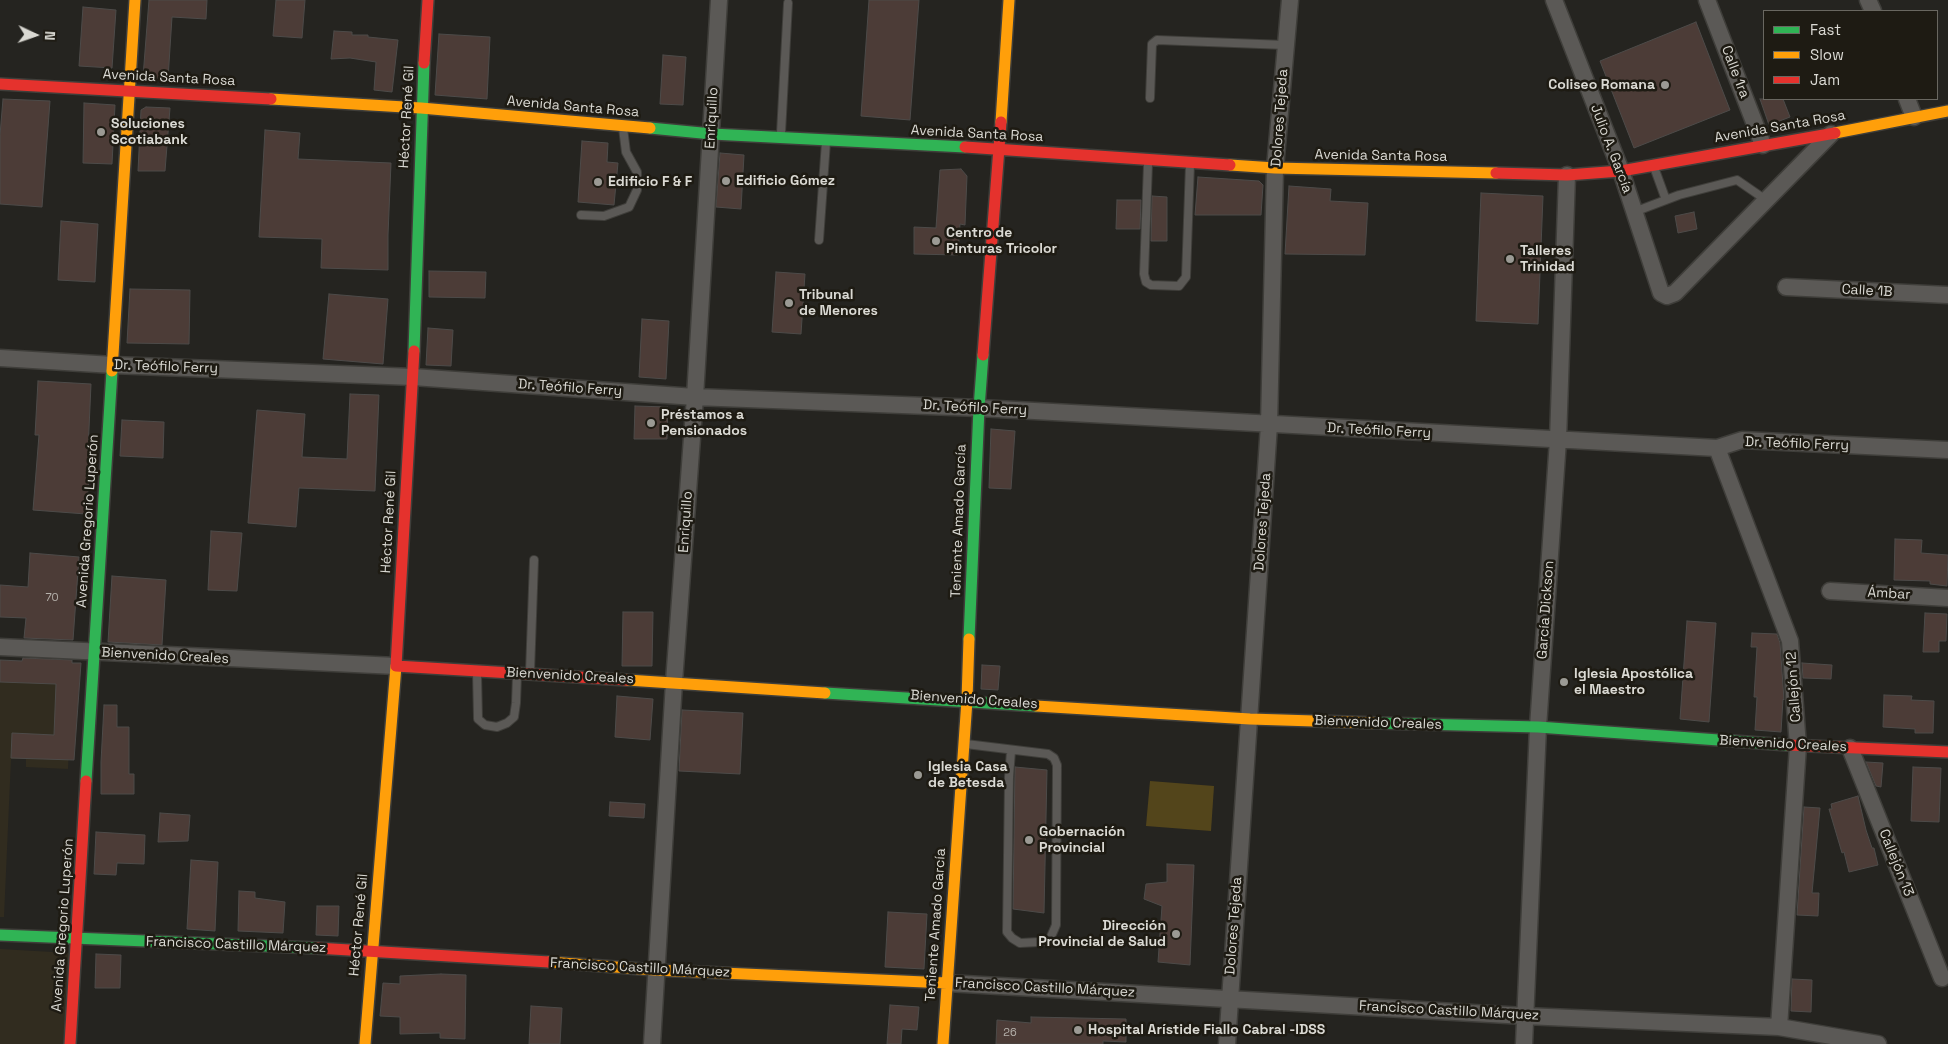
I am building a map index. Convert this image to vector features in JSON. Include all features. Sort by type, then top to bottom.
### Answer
[{"type":"main road","name":"Avenida Gregorio Luperón","points":[[70,1044],[135,0]]},
{"type":"main road","name":"Héctor René Gil","points":[[365,1044],[396,666],[413,377],[421,108],[428,0]]},
{"type":"main road","name":"Teniente Amado García","points":[[943,1044],[967,700],[979,408],[1009,0]]},
{"type":"main road","name":"Avenida Santa Rosa","points":[[0,84],[421,108],[712,134],[1276,168],[1566,175],[1621,171],[1653,166],[1948,112]]},
{"type":"main road","name":"Bienvenido Creales","points":[[396,666],[1250,719],[1538,728],[1798,746],[1948,752]]},
{"type":"main road","name":"Francisco Castillo Márquez","points":[[0,935],[372,950],[655,970],[947,983]]},
{"type":"street","name":"Enriquillo","points":[[652,1044],[655,970],[695,397],[719,0]]},
{"type":"street","name":"Dolores Tejeda","points":[[1227,1044],[1269,425],[1276,168],[1290,0]]},
{"type":"street","name":"Julio A. García","points":[[1554,0],[1621,171],[1661,292],[1668,296],[1676,293],[1766,201]]},
{"type":"street","name":"Calle 1ra","points":[[1707,0],[1763,145]]},
{"type":"street","points":[[1907,100],[1914,117]]},
{"type":"street","points":[[1766,201],[1831,134]]},
{"type":"street","name":"García Dickson","points":[[1524,1044],[1538,728],[1558,440],[1566,175]]},
{"type":"street","name":"Calle 1B","points":[[1786,287],[1948,295]]},
{"type":"street","name":"Dr. Teófilo Ferry","points":[[0,358],[113,365],[413,377],[695,397],[979,408],[1718,448],[1742,440],[1948,450]]},
{"type":"street","name":"Callejón 12","points":[[1718,448],[1790,640],[1798,746],[1779,1027]]},
{"type":"street","name":"Ámbar","points":[[1830,591],[1948,598]]},
{"type":"street","name":"Bienvenido Creales","points":[[0,647],[396,666]]},
{"type":"street","name":"Callejón 13","points":[[1850,748],[1942,978]]},
{"type":"street","name":"Francisco Castillo Márquez","points":[[947,983],[1525,1016],[1779,1027],[1857,1042],[1878,1044]]},
{"type":"lane","points":[[780,138],[788,3]]},
{"type":"lane","points":[[1150,98],[1152,44],[1156,40],[1285,45]]},
{"type":"lane","points":[[581,215],[604,216],[629,207],[637,190],[637,172],[626,152],[623,126]]},
{"type":"lane","points":[[819,240],[826,140]]},
{"type":"lane","points":[[1148,160],[1144,274],[1146,282],[1151,285],[1178,286],[1186,277],[1190,162]]},
{"type":"lane","points":[[1653,166],[1666,200]]},
{"type":"lane","points":[[1634,212],[1666,200],[1737,180],[1766,201]]},
{"type":"lane","points":[[530,674],[534,560]]},
{"type":"lane","points":[[476,671],[478,719],[485,725],[497,727],[507,723],[514,717],[517,673]]},
{"type":"lane","points":[[964,744],[1048,754],[1054,758],[1057,765],[1056,925],[1050,939],[1039,942],[1020,943],[1007,932],[1011,751]]},
{"type":"shaded area","points":[[0,669],[72,672],[68,769],[26,767],[26,759],[11,759],[4,917],[0,917]]},
{"type":"shaded area","points":[[1150,781],[1214,786],[1211,831],[1146,826]]},
{"type":"shaded area","points":[[0,949],[70,953],[63,1044],[0,1044]]},
{"type":"building","points":[[149,0],[207,0],[206,19],[172,17],[168,79],[143,77]]},
{"type":"building","points":[[276,0],[305,0],[302,38],[273,36]]},
{"type":"building","points":[[869,0],[919,0],[910,120],[861,116]]},
{"type":"building","points":[[83,7],[116,10],[112,68],[79,66]]},
{"type":"building","name":"Coliseo Romana","points":[[1696,22],[1730,110],[1634,148],[1600,61]]},
{"type":"building","points":[[334,31],[352,32],[352,35],[368,35],[368,37],[398,40],[392,92],[374,90],[376,62],[350,58],[331,59]]},
{"type":"building","points":[[439,34],[490,37],[487,99],[435,95]]},
{"type":"building","points":[[663,55],[686,57],[683,105],[660,104]]},
{"type":"building","points":[[3,99],[50,101],[42,207],[0,204],[0,135]]},
{"type":"building","points":[[1760,99],[1783,100],[1790,117],[1769,125]]},
{"type":"building","name":"Soluciones Scotiabank","points":[[84,103],[115,105],[112,164],[83,163]]},
{"type":"building","points":[[146,107],[170,108],[165,171],[138,171],[141,110]]},
{"type":"building","points":[[265,130],[300,133],[298,159],[391,163],[388,270],[321,268],[322,239],[259,237]]},
{"type":"building","name":"Edificio F & F","points":[[582,141],[608,143],[607,162],[618,163],[614,205],[578,202]]},
{"type":"building","name":"Edificio Gómez","points":[[720,153],[744,155],[741,209],[716,207]]},
{"type":"building","points":[[961,169],[967,176],[965,225],[960,224],[958,255],[914,254],[914,227],[936,228],[940,170]]},
{"type":"building","points":[[1198,177],[1259,181],[1263,185],[1261,215],[1195,215]]},
{"type":"building","points":[[1289,186],[1331,189],[1330,201],[1368,203],[1365,255],[1285,254]]},
{"type":"building","name":"Talleres Trinidad","points":[[1481,193],[1543,196],[1538,324],[1476,321]]},
{"type":"building","points":[[1152,196],[1167,197],[1167,241],[1151,241]]},
{"type":"building","points":[[1117,200],[1141,200],[1140,229],[1116,229]]},
{"type":"building","points":[[1694,212],[1697,229],[1678,233],[1675,216]]},
{"type":"building","points":[[61,221],[98,224],[95,282],[58,280]]},
{"type":"building","points":[[429,271],[486,272],[485,298],[429,297]]},
{"type":"building","name":"Tribunal de Menores","points":[[776,272],[805,274],[801,334],[772,332]]},
{"type":"building","points":[[130,289],[190,290],[189,344],[127,343]]},
{"type":"building","points":[[329,294],[388,299],[383,364],[323,359]]},
{"type":"building","points":[[642,319],[669,321],[666,379],[639,377]]},
{"type":"building","points":[[428,328],[453,330],[451,366],[426,365]]},
{"type":"building","points":[[38,381],[91,384],[88,451],[91,452],[86,514],[33,510],[39,435],[35,435]]},
{"type":"building","points":[[350,394],[379,395],[375,491],[299,488],[296,527],[248,523],[257,410],[305,414],[302,457],[347,459]]},
{"type":"building","name":"Préstamos a Pensionados","points":[[635,406],[668,407],[667,439],[634,439]]},
{"type":"building","points":[[122,420],[164,422],[163,458],[120,456]]},
{"type":"building","points":[[991,429],[1015,431],[1011,489],[989,488]]},
{"type":"building","points":[[211,531],[242,533],[237,591],[208,590]]},
{"type":"building","points":[[1895,539],[1922,540],[1921,553],[1948,555],[1947,586],[1930,584],[1930,581],[1894,580]]},
{"type":"building","points":[[30,553],[79,557],[73,640],[24,638],[26,618],[0,617],[0,585],[28,587]]},
{"type":"building","points":[[112,576],[166,580],[162,645],[108,642]]},
{"type":"building","points":[[623,612],[653,612],[652,666],[622,666]]},
{"type":"building","points":[[1925,613],[1947,614],[1946,641],[1939,641],[1939,652],[1923,652]]},
{"type":"building","points":[[1687,621],[1716,623],[1709,722],[1680,719]]},
{"type":"building","points":[[1752,633],[1777,634],[1780,643],[1784,700],[1781,732],[1755,730],[1757,697],[1754,697],[1757,647],[1751,647]]},
{"type":"building","points":[[23,658],[72,660],[72,663],[81,663],[74,760],[11,758],[12,733],[54,735],[56,684],[0,682],[0,660],[22,661]]},
{"type":"building","points":[[1802,663],[1832,665],[1831,679],[1803,678]]},
{"type":"building","points":[[982,665],[1000,666],[998,690],[981,689]]},
{"type":"building","points":[[1884,695],[1912,696],[1911,700],[1934,701],[1933,733],[1915,733],[1915,729],[1883,727]]},
{"type":"building","points":[[617,696],[653,699],[650,740],[615,737]]},
{"type":"building","points":[[104,705],[117,705],[117,727],[129,727],[129,774],[134,774],[134,794],[101,794]]},
{"type":"building","points":[[682,710],[743,713],[740,774],[679,771]]},
{"type":"building","points":[[1866,762],[1883,763],[1881,787],[1876,786]]},
{"type":"building","name":"Gobernación Provincial","points":[[1015,767],[1047,770],[1044,913],[1013,909]]},
{"type":"building","points":[[1913,767],[1941,768],[1939,822],[1911,821]]},
{"type":"building","points":[[1858,796],[1866,830],[1872,848],[1874,848],[1878,865],[1849,872],[1829,809],[1832,809],[1831,804]]},
{"type":"building","points":[[610,802],[645,804],[644,818],[609,816]]},
{"type":"building","points":[[1804,807],[1820,808],[1812,893],[1819,893],[1818,916],[1797,915]]},
{"type":"building","points":[[160,813],[190,815],[188,841],[158,842]]},
{"type":"building","points":[[96,832],[145,835],[144,864],[117,863],[116,875],[94,874]]},
{"type":"building","points":[[191,860],[218,862],[215,931],[187,929]]},
{"type":"building","name":"Dirección Provincial de Salud","points":[[1167,864],[1194,865],[1190,965],[1158,962],[1162,906],[1144,899],[1146,884],[1167,882]]},
{"type":"building","points":[[239,891],[255,892],[255,898],[285,902],[283,933],[238,931]]},
{"type":"building","points":[[317,906],[339,906],[338,936],[316,935]]},
{"type":"building","points":[[888,912],[927,914],[924,969],[885,967]]},
{"type":"building","points":[[96,954],[121,955],[120,988],[95,988]]},
{"type":"building","points":[[466,975],[465,1039],[440,1038],[440,1033],[400,1034],[400,1017],[380,1016],[383,983],[400,984],[400,976]]},
{"type":"building","points":[[1792,979],[1812,980],[1811,1012],[1791,1011]]},
{"type":"building","points":[[890,1005],[919,1007],[917,1030],[902,1029],[901,1044],[887,1044]]},
{"type":"building","points":[[531,1006],[562,1008],[560,1044],[529,1044]]},
{"type":"building","name":"Hospital Arístide Fiallo Cabral -IDSS","points":[[1031,1017],[1126,1019],[1126,1042],[1103,1041],[1103,1044],[996,1044],[997,1020],[1031,1023]]},
{"type":"traffic: fast","points":[[414,351],[424,63]]},
{"type":"traffic: fast","points":[[650,128],[712,134],[965,147]]},
{"type":"traffic: fast","points":[[969,639],[983,355]]},
{"type":"traffic: fast","points":[[86,781],[112,371]]},
{"type":"traffic: fast","points":[[825,693],[1036,706]]},
{"type":"traffic: fast","points":[[1378,723],[1538,727],[1788,745]]},
{"type":"traffic: fast","points":[[0,935],[316,948]]},
{"type":"traffic: slow","points":[[112,371],[135,0]]},
{"type":"traffic: slow","points":[[1001,122],[1009,0]]},
{"type":"traffic: slow","points":[[271,99],[421,108],[650,128]]},
{"type":"traffic: slow","points":[[1835,133],[1948,111]]},
{"type":"traffic: slow","points":[[1230,165],[1275,168],[1496,173]]},
{"type":"traffic: slow","points":[[943,1044],[967,700],[969,639]]},
{"type":"traffic: slow","points":[[365,1044],[396,666]]},
{"type":"traffic: slow","points":[[627,680],[825,693]]},
{"type":"traffic: slow","points":[[1036,706],[1250,719],[1378,723]]},
{"type":"traffic: slow","points":[[549,962],[655,970],[947,983]]},
{"type":"traffic: jam","points":[[424,63],[428,0]]},
{"type":"traffic: jam","points":[[0,84],[271,99]]},
{"type":"traffic: jam","points":[[983,355],[1001,122]]},
{"type":"traffic: jam","points":[[1496,173],[1567,175],[1621,171],[1835,133]]},
{"type":"traffic: jam","points":[[965,147],[1230,165]]},
{"type":"traffic: jam","points":[[396,666],[414,351]]},
{"type":"traffic: jam","points":[[396,666],[627,680]]},
{"type":"traffic: jam","points":[[1788,745],[1948,752]]},
{"type":"traffic: jam","points":[[70,1044],[86,781]]},
{"type":"traffic: jam","points":[[316,948],[549,962]]},
{"type":"place","name":"Coliseo Romana","points":[[1665,85]]},
{"type":"place","name":"Soluciones Scotiabank","points":[[101,132]]},
{"type":"place","name":"Edificio Gómez","points":[[726,181]]},
{"type":"place","name":"Edificio F & F","points":[[598,182]]},
{"type":"place","name":"Centro de Pinturas Tricolor","points":[[936,241]]},
{"type":"place","name":"Talleres Trinidad","points":[[1510,259]]},
{"type":"place","name":"Tribunal de Menores","points":[[789,303]]},
{"type":"place","name":"Préstamos a Pensionados","points":[[651,423]]},
{"type":"place","name":"Iglesia Apostólica el Maestro","points":[[1564,682]]},
{"type":"place","name":"Iglesia Casa de Betesda","points":[[918,775]]},
{"type":"place","name":"Gobernación Provincial","points":[[1029,840]]},
{"type":"place","name":"Dirección Provincial de Salud","points":[[1176,934]]},
{"type":"place","name":"Hospital Arístide Fiallo Cabral -IDSS","points":[[1078,1030]]}]
